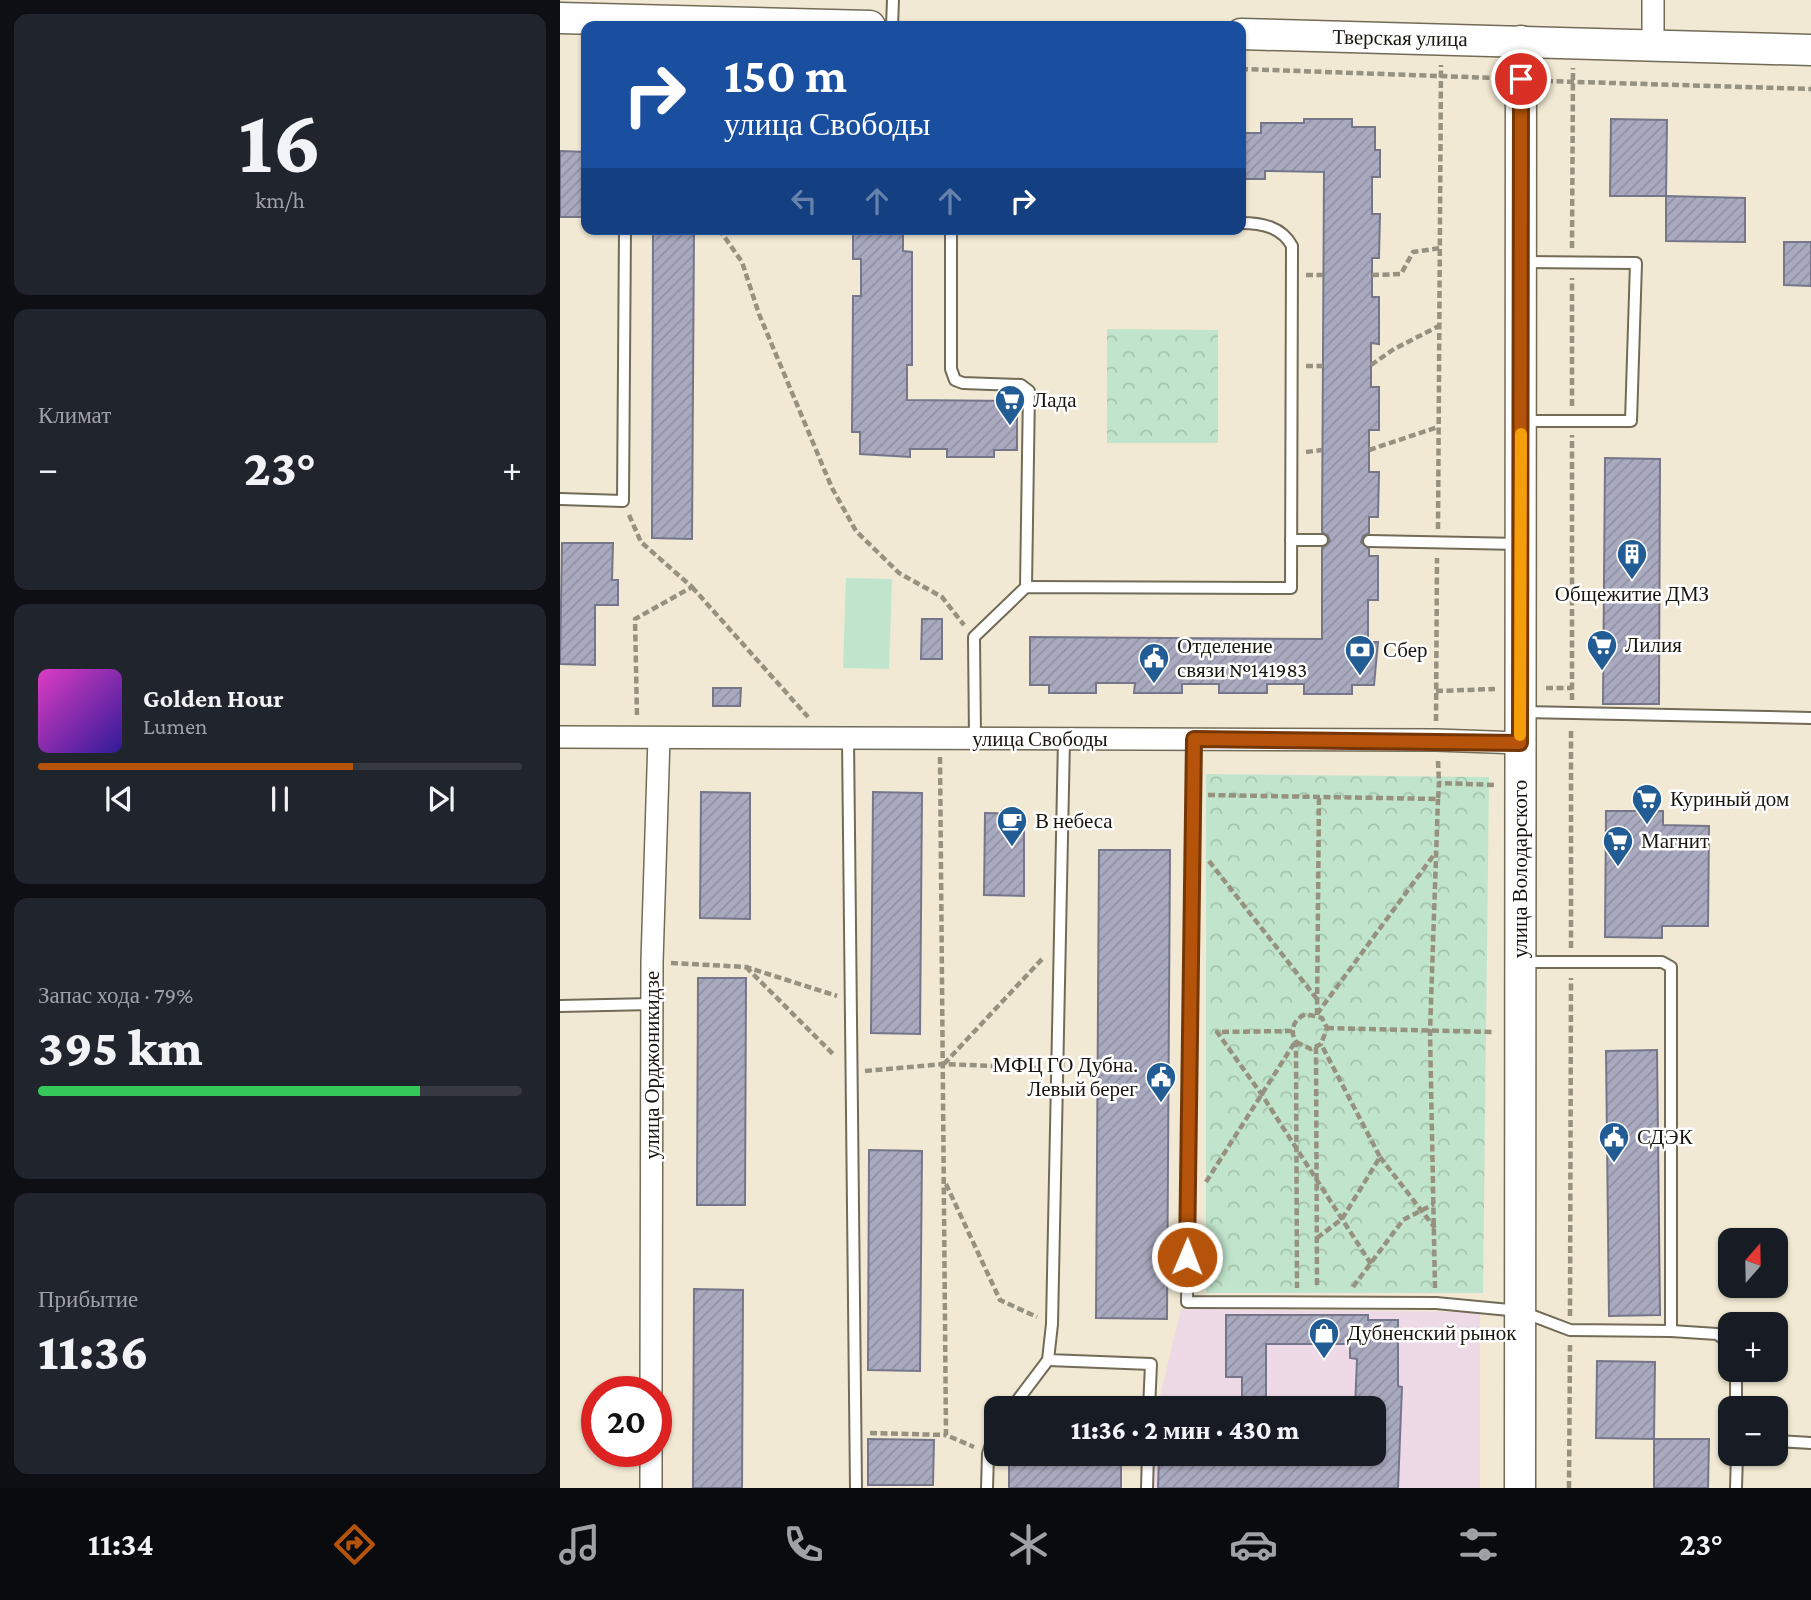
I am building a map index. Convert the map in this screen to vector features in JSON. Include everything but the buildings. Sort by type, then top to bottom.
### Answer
[{"type":"main road","points":[[560,18],[614,21]]},
{"type":"main road","name":"Тверская улица","points":[[1246,34],[1811,50]]},
{"type":"main road","name":"улица Володарского","points":[[1520,1488],[1521,41]]},
{"type":"street","points":[[1650,1],[1653,45]]},
{"type":"street","name":"улица Свободы","points":[[560,737],[1436,740],[1520,743]]},
{"type":"street","name":"улица Орджоникидзе","points":[[648,738],[652,962],[651,1376]]},
{"type":"street","points":[[651,1467],[651,1488]]},
{"type":"lane","points":[[892,21],[893,0]]},
{"type":"lane","points":[[975,738],[974,637],[1026,587],[1291,588],[1292,246],[1286,235],[1274,229],[1246,223]]},
{"type":"lane","points":[[560,499],[623,501],[625,235]]},
{"type":"lane","points":[[951,235],[951,369],[956,380],[963,383],[1021,386],[1029,391],[1026,587]]},
{"type":"lane","points":[[1521,262],[1636,263],[1631,421],[1521,421]]},
{"type":"lane","points":[[1291,540],[1322,540]]},
{"type":"lane","points":[[1369,541],[1521,544]]},
{"type":"lane","points":[[1521,711],[1811,718]]},
{"type":"lane","points":[[848,738],[856,1488]]},
{"type":"lane","points":[[1021,1396],[1048,1360],[1052,1324],[1060,1068],[1065,739]]},
{"type":"lane","points":[[1194,739],[1187,1303],[1436,1303],[1520,1311],[1570,1330],[1671,1331],[1718,1335]]},
{"type":"lane","points":[[1520,962],[1662,962],[1671,967],[1671,1331]]},
{"type":"lane","points":[[560,1006],[652,1004]]},
{"type":"lane","points":[[1048,1360],[1151,1364],[1150,1396]]},
{"type":"lane","points":[[1788,1442],[1811,1443]]},
{"type":"lane","points":[[987,1488],[988,1466]]},
{"type":"lane","points":[[1147,1488],[1148,1466]]},
{"type":"lane","points":[[1736,1488],[1737,1466]]},
{"type":"path","points":[[1436,1303],[1430,1032],[1439,783],[1436,740],[1441,39]]},
{"type":"path","points":[[1569,1488],[1573,43]]},
{"type":"path","points":[[723,235],[742,262],[760,314],[832,488],[856,531],[899,573],[942,597],[974,637]]},
{"type":"path","points":[[1372,275],[1401,274],[1413,252],[1440,248]]},
{"type":"path","points":[[1371,365],[1394,349],[1439,326]]},
{"type":"path","points":[[1369,450],[1438,427]]},
{"type":"path","points":[[623,501],[641,542],[692,587],[827,738]]},
{"type":"path","points":[[648,738],[635,619],[692,587]]},
{"type":"path","points":[[940,738],[946,1435]]},
{"type":"path","points":[[1439,783],[1521,785]]},
{"type":"path","points":[[1194,794],[1438,799]]},
{"type":"path","points":[[1319,797],[1317,1015],[1327,1028]]},
{"type":"path","points":[[1193,841],[1317,999]]},
{"type":"path","points":[[1297,1303],[1296,1042],[1292,1031],[1300,1017],[1317,1015],[1437,850]]},
{"type":"path","points":[[944,1065],[1061,939]]},
{"type":"path","points":[[652,962],[746,967],[851,1000]]},
{"type":"path","points":[[746,967],[852,1072],[944,1065],[1060,1068]]},
{"type":"path","points":[[1327,1028],[1520,1032]]},
{"type":"path","points":[[1327,1028],[1319,1046],[1317,1303],[1352,1289],[1404,1220],[1434,1204]]},
{"type":"path","points":[[1292,1031],[1217,1032],[1262,1095],[1371,1264]]},
{"type":"path","points":[[1188,1211],[1296,1042]]},
{"type":"path","points":[[1296,1042],[1305,1048],[1319,1046]]},
{"type":"path","points":[[1319,1046],[1380,1157],[1434,1228]]},
{"type":"path","points":[[1317,1239],[1342,1219],[1380,1157]]},
{"type":"path","points":[[944,1180],[1000,1300],[1052,1324]]},
{"type":"path","points":[[856,1433],[946,1435],[984,1452]]},
{"type":"shaded area","name":"Дубненский рынок","points":[[1181,1309],[1480,1312],[1480,1488],[1152,1488],[1153,1466],[1386,1466],[1386,1396],[1160,1396]]},
{"type":"green space","points":[[1107,329],[1218,330],[1218,443],[1107,443]]},
{"type":"green space","points":[[846,578],[892,579],[889,669],[843,668]]},
{"type":"green space","points":[[1206,774],[1489,777],[1483,1293],[1206,1293]]},
{"type":"slow traffic","points":[[1520,735],[1521,434]]},
{"type":"place","name":"Лада","points":[[1010,427]]},
{"type":"place","name":"Общежитие ДМЗ","points":[[1632,581]]},
{"type":"place","name":"Лилия","points":[[1602,672]]},
{"type":"place","name":"Сбер","points":[[1360,677]]},
{"type":"place","name":"Отделение связи №141983","points":[[1154,685]]},
{"type":"place","name":"Куриный дом","points":[[1647,826]]},
{"type":"place","name":"В небеса","points":[[1012,848]]},
{"type":"place","name":"Магнит","points":[[1618,868]]},
{"type":"place","name":"МФЦ ГО Дубна. Левый берег","points":[[1161,1104]]},
{"type":"place","name":"СДЭК","points":[[1614,1164]]},
{"type":"place","name":"Дубненский рынок","points":[[1324,1360]]},
{"type":"route","points":[[1187,1257],[1194,739],[1520,743],[1521,79]]}]
